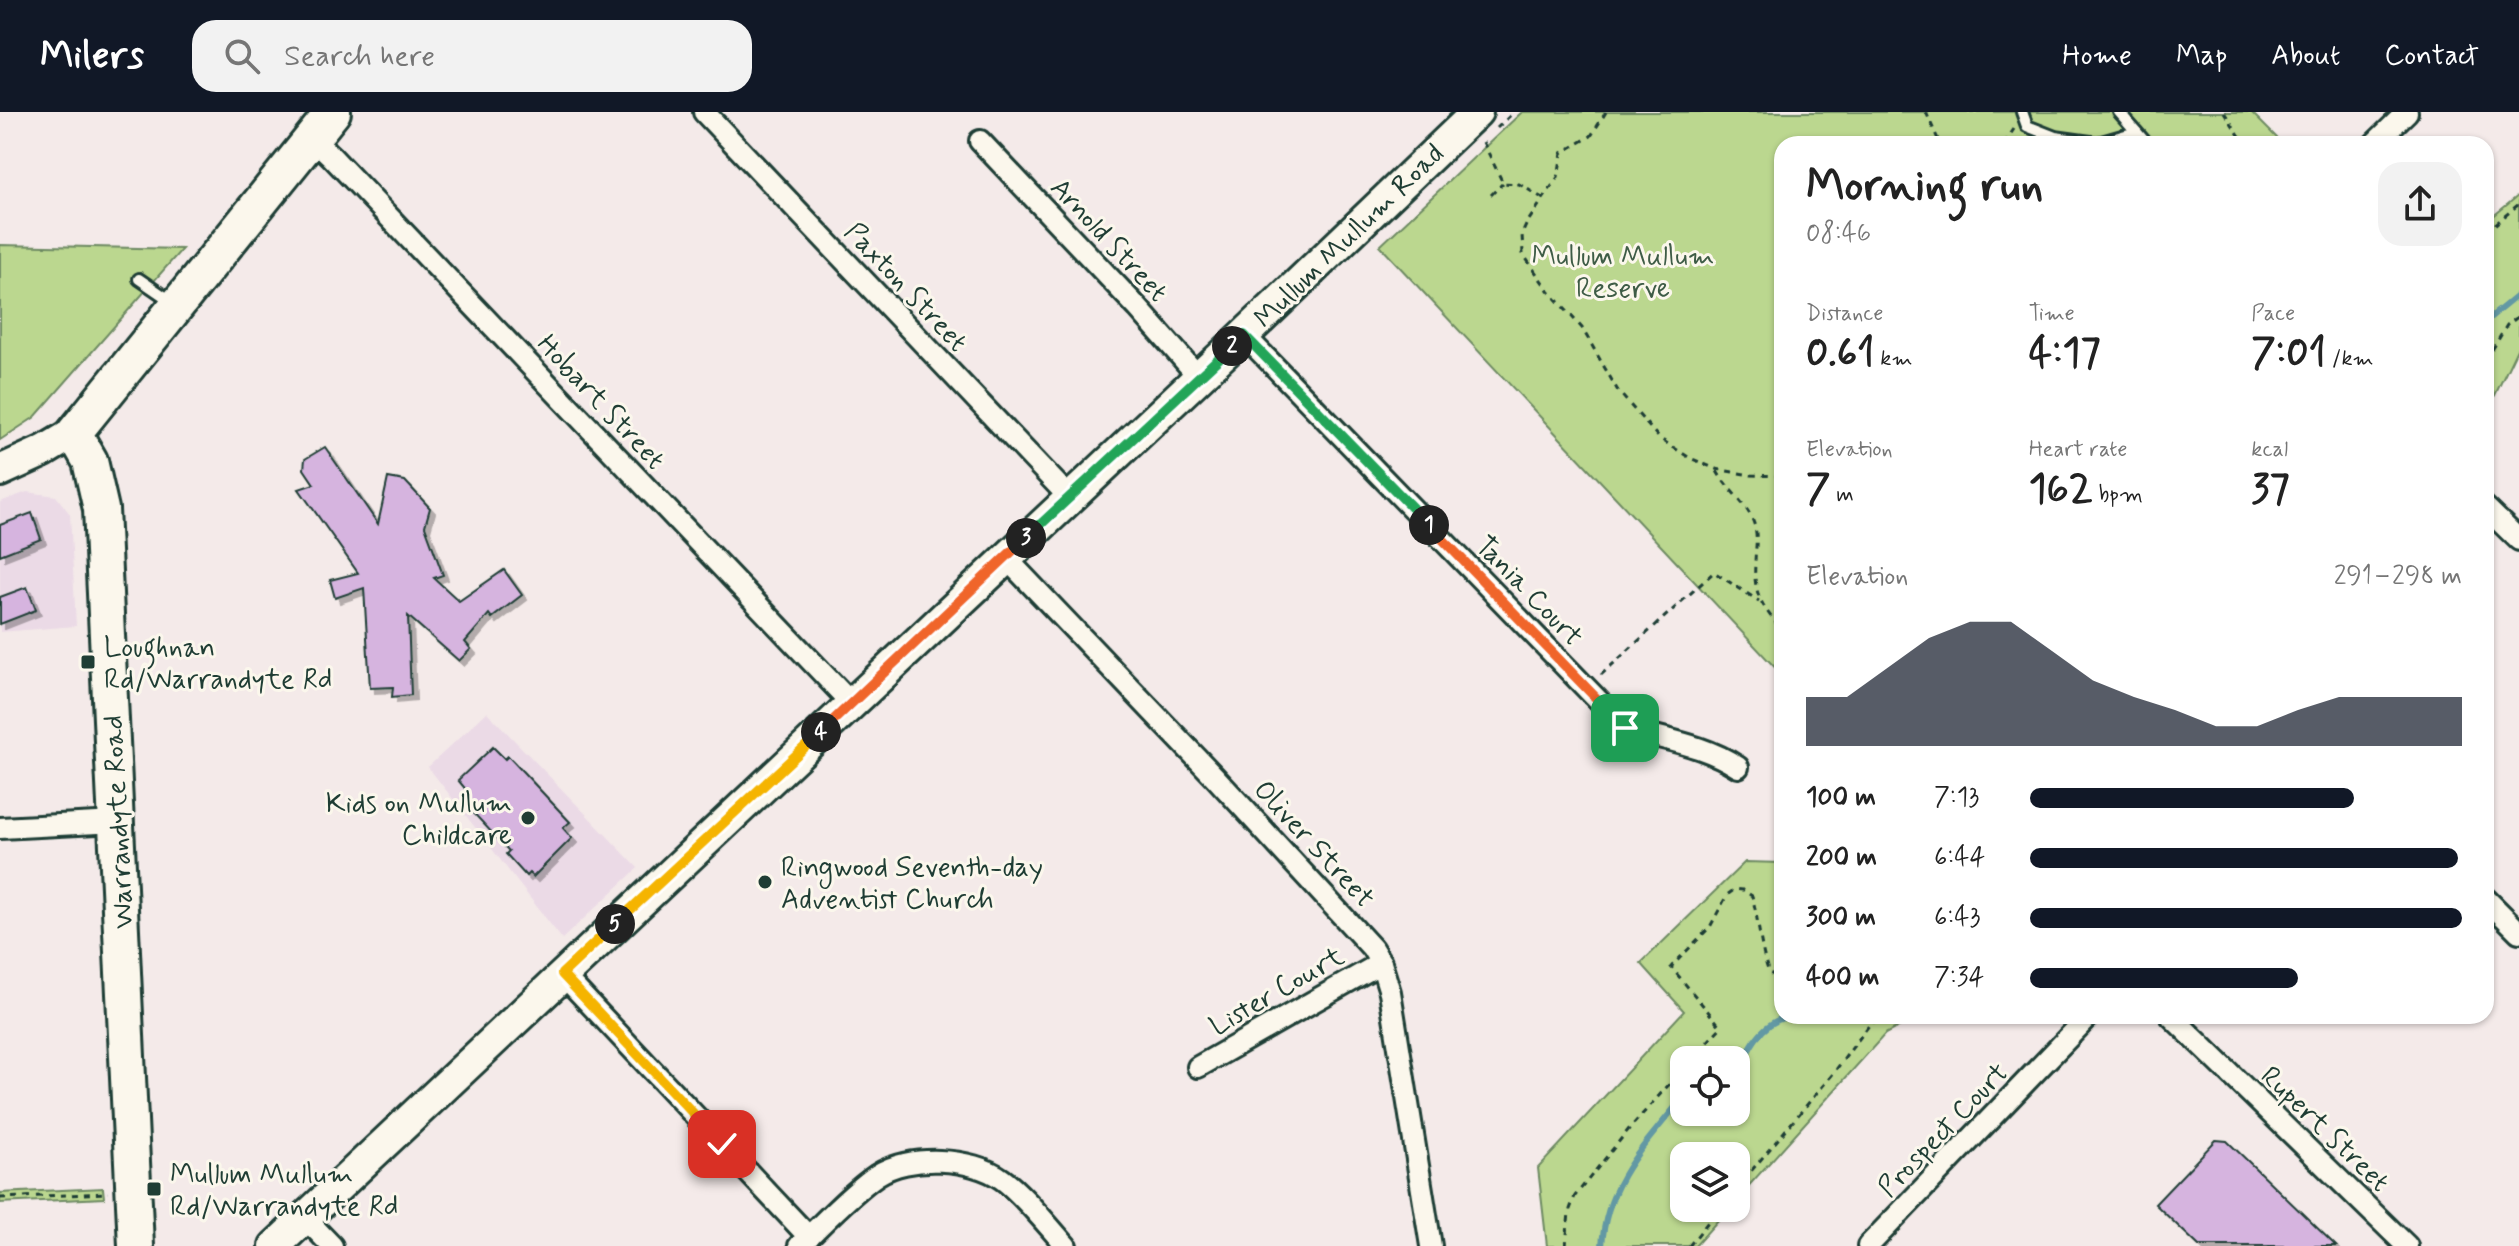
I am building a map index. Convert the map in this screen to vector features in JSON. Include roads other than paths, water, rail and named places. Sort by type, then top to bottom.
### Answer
[{"type":"main road","points":[[74,433],[333,112]]},
{"type":"main road","name":"Warrandyte Road","points":[[74,433],[90,461],[101,509],[136,1246]]},
{"type":"street","name":"Paxton Street","points":[[704,112],[1069,497]]},
{"type":"street","points":[[2382,136],[2407,112]]},
{"type":"street","name":"Mullum Mullum Road","points":[[275,1246],[1198,376],[1475,124]]},
{"type":"street","name":"Hobart Street","points":[[312,138],[851,703]]},
{"type":"street","name":"Arnold Street","points":[[980,141],[1198,376]]},
{"type":"street","name":"Tania Court","points":[[1244,335],[1625,728],[1695,745],[1718,754],[1738,767]]},
{"type":"street","points":[[0,471],[74,433]]},
{"type":"street","points":[[2494,516],[2519,540]]},
{"type":"street","name":"Oliver Street","points":[[1005,557],[1354,927],[1381,963],[1390,992],[1431,1246]]},
{"type":"street","points":[[0,828],[117,822]]},
{"type":"street","points":[[2494,907],[2519,932]]},
{"type":"street","name":"Lister Court","points":[[1198,1067],[1381,963]]},
{"type":"street","points":[[562,974],[804,1241],[879,1174],[904,1164],[935,1160],[985,1169],[1003,1179],[1066,1246]]},
{"type":"street","name":"Prospect Court","points":[[1868,1246],[2081,1024]]},
{"type":"street","name":"Rupert Street","points":[[2179,1024],[2407,1246]]},
{"type":"street","points":[[305,1218],[332,1246]]},
{"type":"lane","points":[[2022,112],[2027,126],[2052,136]]},
{"type":"lane","points":[[2119,112],[2140,136]]},
{"type":"lane","points":[[2122,136],[2136,132]]},
{"type":"lane","points":[[139,279],[176,304]]},
{"type":"waterway","points":[[2494,314],[2519,294]]},
{"type":"waterway","points":[[1750,1049],[1762,1031],[1774,1022]]},
{"type":"waterway","points":[[1602,1246],[1605,1223],[1620,1183],[1642,1147],[1670,1113]]},
{"type":"place","name":"Loughnan Rd/Warrandyte Rd","points":[[88,662]]},
{"type":"place","name":"Kids on Mullum Childcare","points":[[528,818]]},
{"type":"place","name":"Ringwood Seventh-day Adventist Church","points":[[765,882]]},
{"type":"place","name":"Mullum Mullum Rd/Warrandyte Rd","points":[[154,1189]]},
{"type":"park label","name":"Mullum Mullum Reserve","points":[[1623,271]]}]
